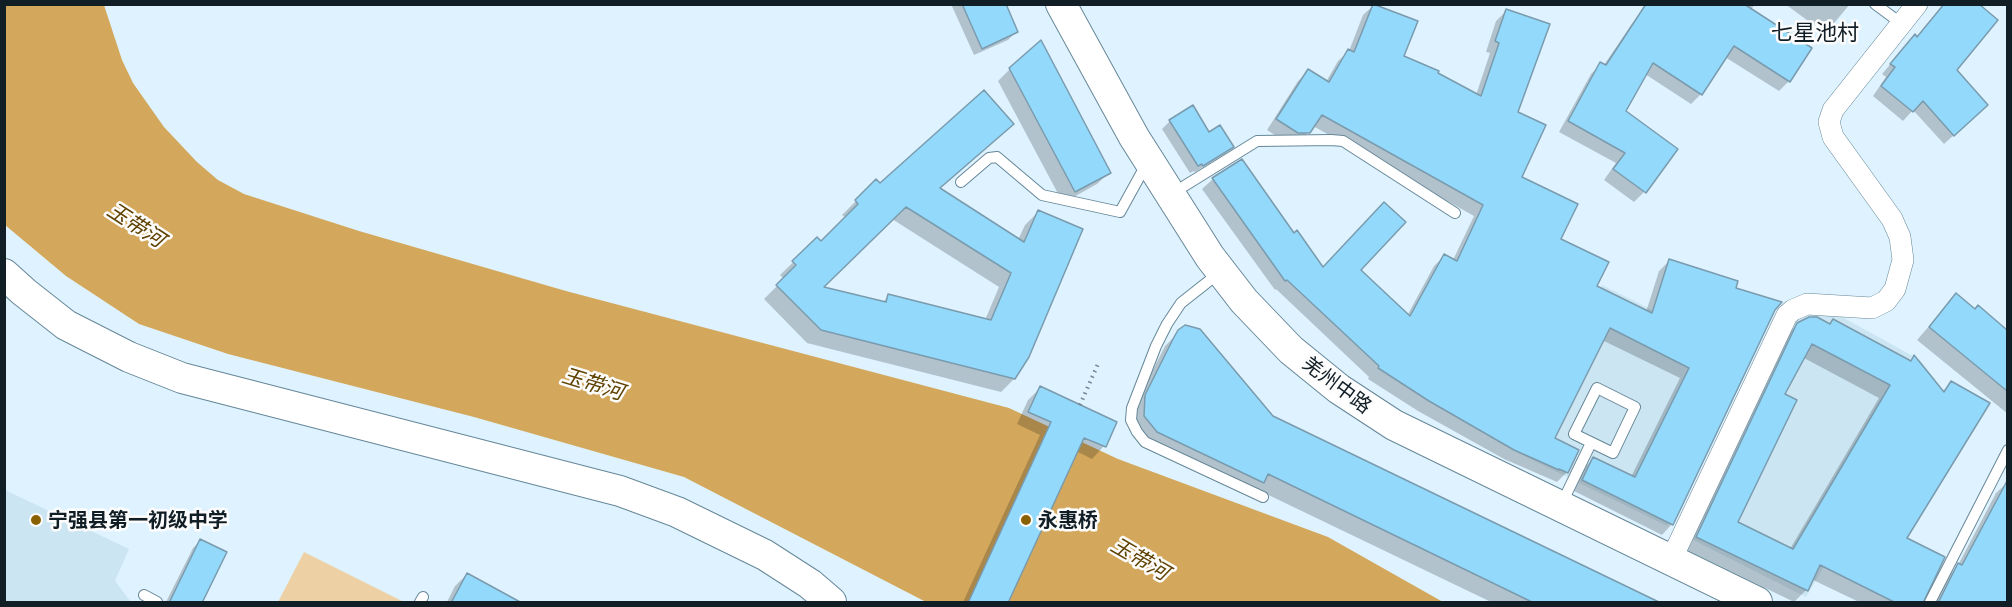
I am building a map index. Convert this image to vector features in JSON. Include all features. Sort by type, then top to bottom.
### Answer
[{"type":"main road","name":"羌州中路","points":[[1061,4],[1104,85],[1170,195],[1221,271],[1259,318],[1291,350],[1339,389],[1394,425],[1757,603]]},
{"type":"main road","points":[[4,274],[66,325],[129,357],[182,378],[620,491],[677,512],[765,555],[810,584],[831,603]]},
{"type":"street","points":[[1671,560],[1787,315],[1807,304],[1872,308],[1886,301],[1895,289],[1903,260],[1900,237],[1892,219],[1833,137],[1828,122],[1833,110],[1917,4]]},
{"type":"lane","points":[[1875,4],[1902,24]]},
{"type":"lane","points":[[1170,195],[1257,141],[1331,140],[1342,141],[1455,213]]},
{"type":"lane","points":[[961,182],[989,158],[997,157],[1042,195],[1120,212],[1148,160]]},
{"type":"lane","points":[[1221,271],[1181,303],[1167,324],[1132,408],[1131,420],[1145,442],[1263,497]]},
{"type":"lane","points":[[1597,388],[1635,407],[1613,453],[1591,443],[1574,434],[1597,388]]},
{"type":"lane","points":[[1560,506],[1591,443]]},
{"type":"lane","points":[[1930,603],[2007,450]]},
{"type":"lane","points":[[144,595],[157,603]]},
{"type":"path","points":[[1080,405],[1098,364]]},
{"type":"shaded area","points":[[1602,285],[1683,325],[1758,343],[1667,526],[1518,453]]},
{"type":"shaded area","points":[[1809,310],[1835,313],[1920,360],[1935,379],[1806,597],[1691,539],[1788,326]]},
{"type":"shaded area","name":"宁强县第一初级中学","points":[[5,490],[129,549],[115,581],[131,602],[5,602]]},
{"type":"shaded area","points":[[304,552],[402,601],[278,602]]},
{"type":"water","name":"玉带河","points":[[4,5],[104,5],[122,60],[133,83],[164,127],[197,162],[218,180],[244,194],[359,231],[566,291],[1009,408],[1118,459],[1328,537],[1443,602],[926,602],[684,477],[474,417],[228,354],[139,324],[66,276],[5,225]]},
{"type":"building","points":[[962,4],[1006,4],[1018,32],[982,49]]},
{"type":"building","points":[[1373,4],[1418,21],[1404,56],[1439,71],[1438,73],[1481,96],[1499,43],[1495,41],[1506,9],[1550,24],[1518,112],[1546,125],[1522,177],[1578,204],[1561,239],[1609,262],[1597,286],[1652,313],[1669,259],[1738,281],[1736,288],[1782,302],[1775,310],[1673,525],[1582,480],[1593,457],[1635,477],[1689,368],[1610,328],[1555,438],[1579,450],[1568,473],[1559,470],[1514,450],[1429,401],[1378,368],[1379,366],[1287,280],[1285,281],[1212,178],[1242,159],[1294,233],[1297,230],[1323,267],[1384,202],[1406,222],[1361,270],[1410,316],[1444,254],[1457,261],[1483,205],[1322,115],[1310,133],[1298,133],[1276,119],[1308,69],[1329,82],[1348,49],[1354,52]]},
{"type":"building","points":[[1646,4],[1744,4],[1812,48],[1790,82],[1734,46],[1702,95],[1653,63],[1626,111],[1678,149],[1646,193],[1613,169],[1625,153],[1568,121],[1600,62],[1606,65]]},
{"type":"building","points":[[1944,4],[1979,4],[1998,20],[1957,70],[1988,105],[1954,136],[1923,101],[1913,112],[1881,86],[1895,67],[1890,64],[1915,34],[1917,37]]},
{"type":"building","points":[[1041,40],[1111,173],[1075,192],[1009,68]]},
{"type":"building","points":[[984,90],[1014,124],[940,188],[1024,242],[1038,210],[1083,229],[1029,357],[1015,379],[821,330],[776,285],[796,265],[792,261],[817,237],[821,241],[858,204],[855,200],[876,179],[880,183]],"holes":[[[906,207],[1011,273],[991,320],[888,294],[886,302],[824,287]]]},
{"type":"building","points":[[1193,105],[1209,132],[1220,125],[1234,147],[1203,166],[1202,164],[1198,166],[1169,120]]},
{"type":"building","points":[[1956,293],[1975,309],[1978,305],[2007,330],[2007,391],[1929,327]]},
{"type":"building","points":[[1809,317],[1817,317],[1830,324],[1833,319],[1911,361],[1914,355],[1944,392],[1951,381],[1990,403],[1907,538],[1945,557],[1923,603],[1896,603],[1820,565],[1808,591],[1696,537],[1797,323]],"holes":[[[1812,344],[1890,385],[1793,549],[1738,522],[1797,400],[1785,394]]]},
{"type":"building","points":[[1185,325],[1200,329],[1273,416],[1661,603],[1534,603],[1268,474],[1264,483],[1157,432],[1144,416],[1145,395],[1178,330]]},
{"type":"building","name":"永惠桥","points":[[1040,386],[1117,422],[1106,447],[1084,438],[1008,603],[968,603],[1051,422],[1028,412]]},
{"type":"building","points":[[2007,481],[2007,603],[1938,603],[1958,563],[1962,565]]},
{"type":"building","points":[[200,539],[227,552],[202,603],[169,603]]},
{"type":"building","points":[[467,573],[522,603],[451,603]]},
{"type":"place","name":"宁强县第一初级中学","points":[[36,520]]},
{"type":"place","name":"永惠桥","points":[[1026,520]]},
{"type":"district","name":"七星池村","points":[[1815,33]]}]
